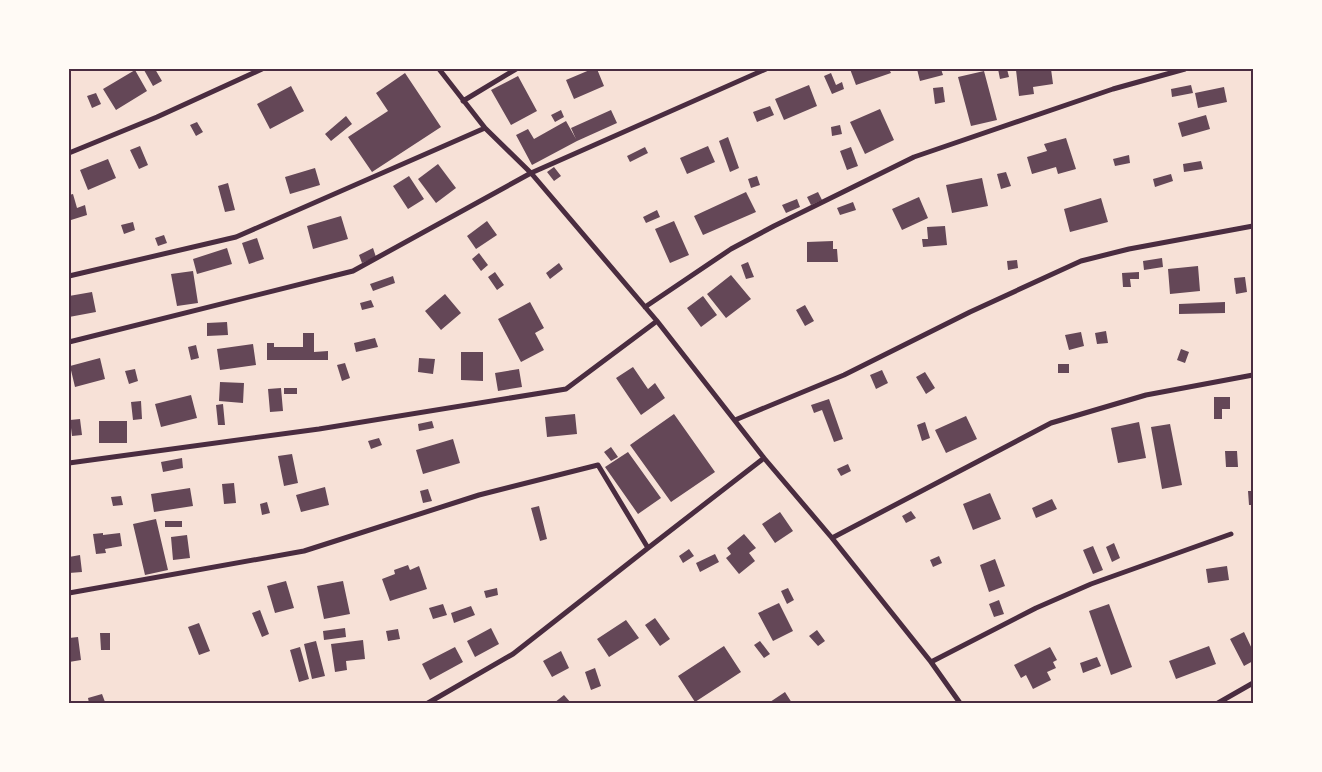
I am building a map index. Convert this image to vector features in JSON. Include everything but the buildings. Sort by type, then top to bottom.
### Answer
[{"type":"street","points":[[69,152],[157,117],[262,69]]},
{"type":"street","points":[[439,69],[485,128],[532,173],[657,321],[764,458],[832,538],[932,662],[957,703]]},
{"type":"street","points":[[463,101],[516,69]]},
{"type":"street","points":[[69,342],[353,271],[532,173],[766,69]]},
{"type":"street","points":[[645,307],[731,249],[914,158],[1113,89],[1185,69]]},
{"type":"street","points":[[69,276],[236,237],[485,128]]},
{"type":"street","points":[[735,420],[844,375],[970,312],[1080,261],[1129,249],[1253,226]]},
{"type":"street","points":[[69,463],[319,429],[566,388],[657,321]]},
{"type":"street","points":[[832,538],[1051,423],[1146,395],[1253,375]]},
{"type":"street","points":[[428,703],[513,654],[764,458]]},
{"type":"street","points":[[69,593],[304,550],[479,495],[598,465],[648,548]]},
{"type":"street","points":[[932,662],[1036,608],[1083,587],[1231,534]]},
{"type":"street","points":[[1218,703],[1253,683]]}]
